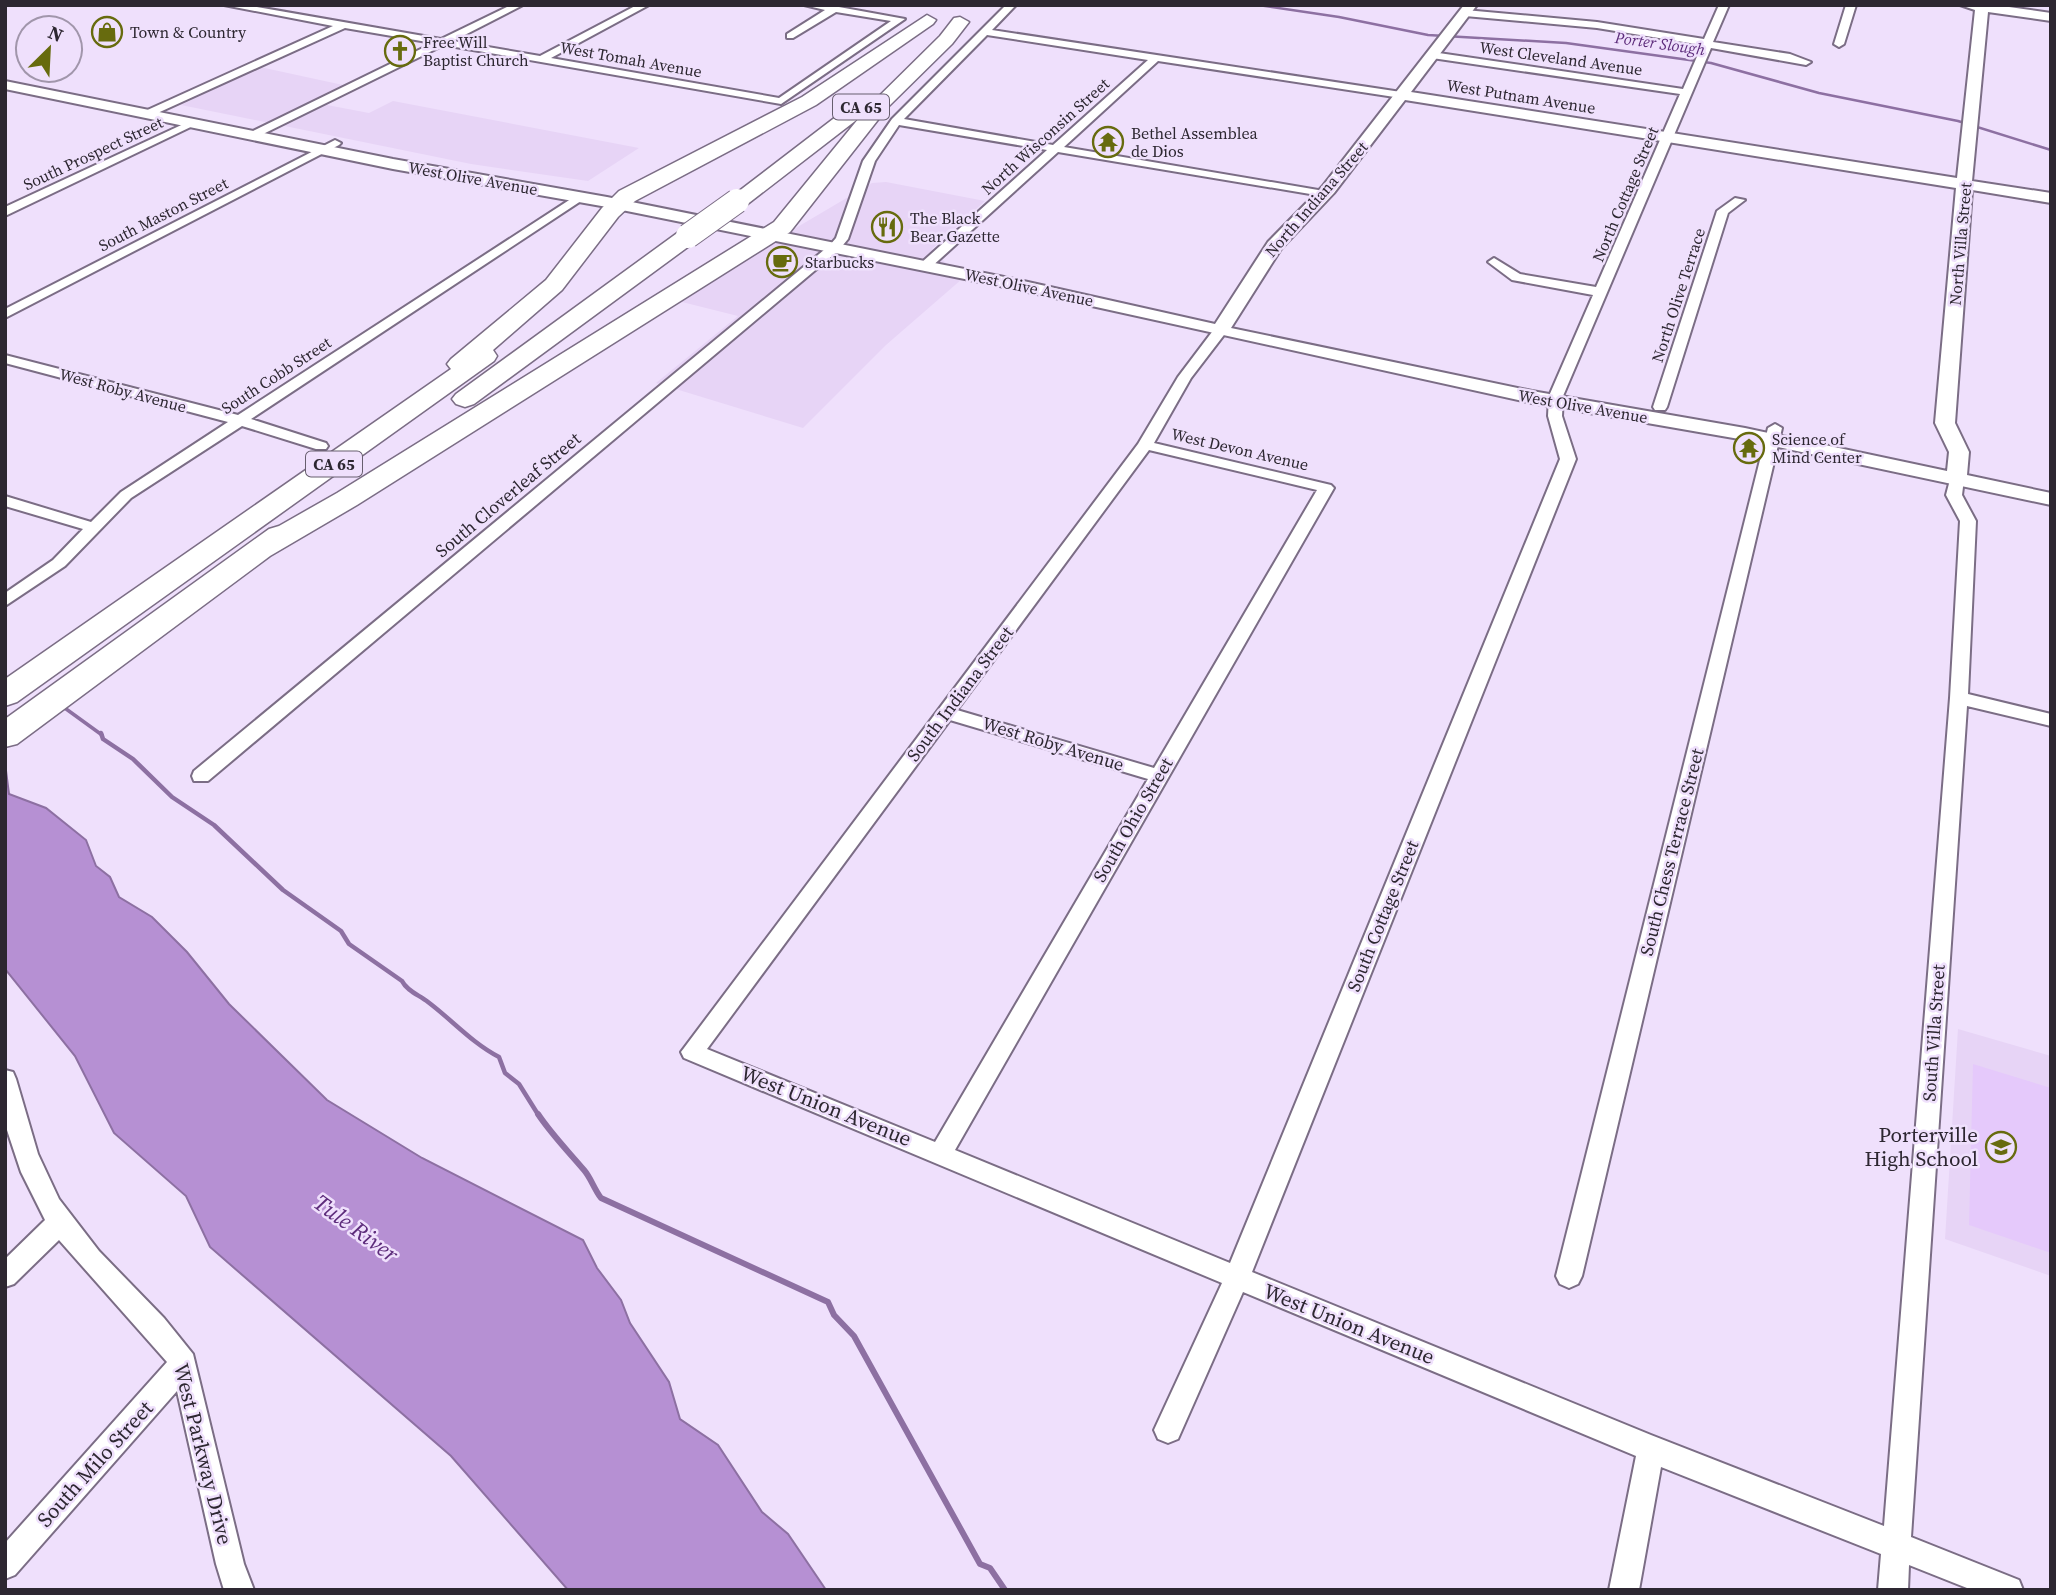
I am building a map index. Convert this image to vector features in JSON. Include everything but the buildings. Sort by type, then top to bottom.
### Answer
[{"type":"highway","name":"CA 65","points":[[743,172],[826,110],[945,5]]},
{"type":"highway","name":"CA 65","points":[[16,729],[737,201],[854,113],[965,18],[881,103],[777,231]]},
{"type":"highway","points":[[356,448],[541,298],[576,260],[622,200],[810,101],[927,20]]},
{"type":"highway","name":"CA 65","points":[[5,695],[709,196]]},
{"type":"highway","points":[[261,549],[347,499],[777,231]]},
{"type":"main road","points":[[1964,5],[2051,16]]},
{"type":"main road","name":"North Villa Street","points":[[1957,472],[1959,452],[1945,423],[1982,6]]},
{"type":"main road","name":"North Indiana Street","points":[[1224,326],[1274,246],[1324,195],[1468,9]]},
{"type":"main road","name":"West Olive Avenue","points":[[5,77],[478,179],[581,197],[622,200]]},
{"type":"main road","name":"West Olive Avenue","points":[[5,85],[154,110],[194,123],[259,132]]},
{"type":"main road","name":"West Putnam Avenue","points":[[1401,95],[2051,198]]},
{"type":"main road","name":"West Olive Avenue","points":[[329,146],[530,179],[930,262],[1090,300],[1557,396],[1774,434]]},
{"type":"main road","points":[[478,179],[530,179]]},
{"type":"main road","name":"West Olive Avenue","points":[[1557,396],[1660,407],[1957,472],[2051,485]]},
{"type":"main road","name":"West Olive Avenue","points":[[1957,472],[2051,499]]},
{"type":"street","name":"West Tomah Avenue","points":[[228,5],[781,101],[900,19],[834,9]]},
{"type":"street","points":[[256,10],[267,5]]},
{"type":"street","points":[[259,132],[519,5]]},
{"type":"street","points":[[542,59],[645,5]]},
{"type":"street","points":[[808,5],[834,9]]},
{"type":"street","points":[[838,243],[869,161],[896,121],[1012,5]]},
{"type":"street","name":"North Cottage Street","points":[[1557,396],[1724,5]]},
{"type":"street","points":[[1839,44],[1851,5]]},
{"type":"street","points":[[790,36],[834,9]]},
{"type":"street","points":[[1468,9],[1597,25],[1806,62]]},
{"type":"street","points":[[154,110],[344,25]]},
{"type":"street","name":"West Putnam Avenue","points":[[986,32],[1401,95]]},
{"type":"street","name":"West Cleveland Avenue","points":[[1432,55],[1685,92]]},
{"type":"street","name":"North Wisconsin Street","points":[[930,262],[1156,58]]},
{"type":"street","points":[[896,121],[1324,195]]},
{"type":"street","name":"South Prospect Street","points":[[5,212],[194,123]]},
{"type":"street","name":"South Maston Street","points":[[5,314],[329,146]]},
{"type":"street","name":"South Cobb Street","points":[[5,601],[59,563],[126,495],[581,197]]},
{"type":"street","name":"North Olive Terrace","points":[[1660,407],[1723,211],[1738,200]]},
{"type":"street","name":"South Cloverleaf Street","points":[[201,776],[838,243]]},
{"type":"street","points":[[1494,262],[1516,277],[1600,292]]},
{"type":"street","name":"South Indiana Street","points":[[692,1052],[1145,445],[1185,377],[1224,326]]},
{"type":"street","name":"West Roby Avenue","points":[[5,359],[239,420],[321,446]]},
{"type":"street","name":"South Cottage Street","points":[[1168,1430],[1237,1278],[1568,458],[1555,416],[1557,396]]},
{"type":"street","name":"South Chess Terrace Street","points":[[1569,1276],[1774,434]]},
{"type":"street","name":"West Devon Avenue","points":[[1145,445],[1326,488]]},
{"type":"street","name":"South Villa Street","points":[[1893,1590],[1959,698],[1968,521],[1954,495],[1957,472]]},
{"type":"street","name":"South Ohio Street","points":[[941,1153],[1326,488]]},
{"type":"street","points":[[5,501],[92,527]]},
{"type":"street","points":[[1959,698],[2051,720]]},
{"type":"street","name":"West Roby Avenue","points":[[947,713],[1159,776]]},
{"type":"street","name":"West Union Avenue","points":[[692,1052],[1651,1449],[2009,1590]]},
{"type":"street","name":"West Parkway Drive","points":[[5,1079],[26,1158],[60,1222],[122,1294],[172,1346],[184,1363],[230,1564],[239,1590]]},
{"type":"street","points":[[5,1276],[60,1222]]},
{"type":"street","name":"South Milo Street","points":[[5,1565],[184,1363]]},
{"type":"street","points":[[1624,1590],[1651,1449]]},
{"type":"shaded area","points":[[260,67],[343,85],[327,105],[369,113],[393,101],[639,148],[588,181],[471,164],[181,105]]},
{"type":"shaded area","points":[[886,182],[985,201],[932,249],[962,279],[886,345],[803,428],[656,383],[738,316],[674,300],[872,183]]},
{"type":"shaded area","name":"Porterville High School","points":[[1958,1029],[2051,1056],[2051,1276],[1945,1239]]},
{"type":"shaded area","name":"Porterville High School","points":[[1973,1064],[2051,1088],[2051,1253],[1969,1225]]},
{"type":"water","name":"Tule River","points":[[5,763],[9,794],[46,808],[86,840],[96,866],[110,877],[119,897],[152,917],[187,952],[229,1004],[327,1100],[422,1158],[583,1240],[597,1268],[621,1300],[630,1323],[669,1382],[680,1419],[718,1445],[762,1512],[788,1534],[826,1590],[568,1590],[451,1456],[210,1247],[186,1196],[114,1133],[75,1056],[5,969]]},
{"type":"waterway","name":"Porter Slough","points":[[1258,5],[1339,17],[1428,35],[1566,43],[1711,63],[1819,93],[1958,121],[2051,150]]},
{"type":"waterway","points":[[62,706],[102,735]]},
{"type":"waterway","points":[[102,735],[103,739],[133,759],[172,797],[214,825],[283,890],[341,931],[349,944],[402,981],[471,1038],[499,1057],[505,1073],[519,1084],[539,1116]]},
{"type":"waterway","points":[[538,1114],[586,1173],[601,1198],[828,1302],[834,1315],[854,1336],[980,1564],[990,1568],[1005,1590]]},
{"type":"place","name":"Town & Country","points":[[107,32]]},
{"type":"place","name":"Free Will Baptist Church","points":[[400,51]]},
{"type":"place","name":"Bethel Assemblea de Dios","points":[[1108,142]]},
{"type":"place","name":"The Black Bear Gazette","points":[[887,227]]},
{"type":"place","name":"Starbucks","points":[[782,262]]},
{"type":"place","name":"Science of Mind Center","points":[[1749,448]]},
{"type":"place","name":"Porterville High School","points":[[2001,1147]]}]
